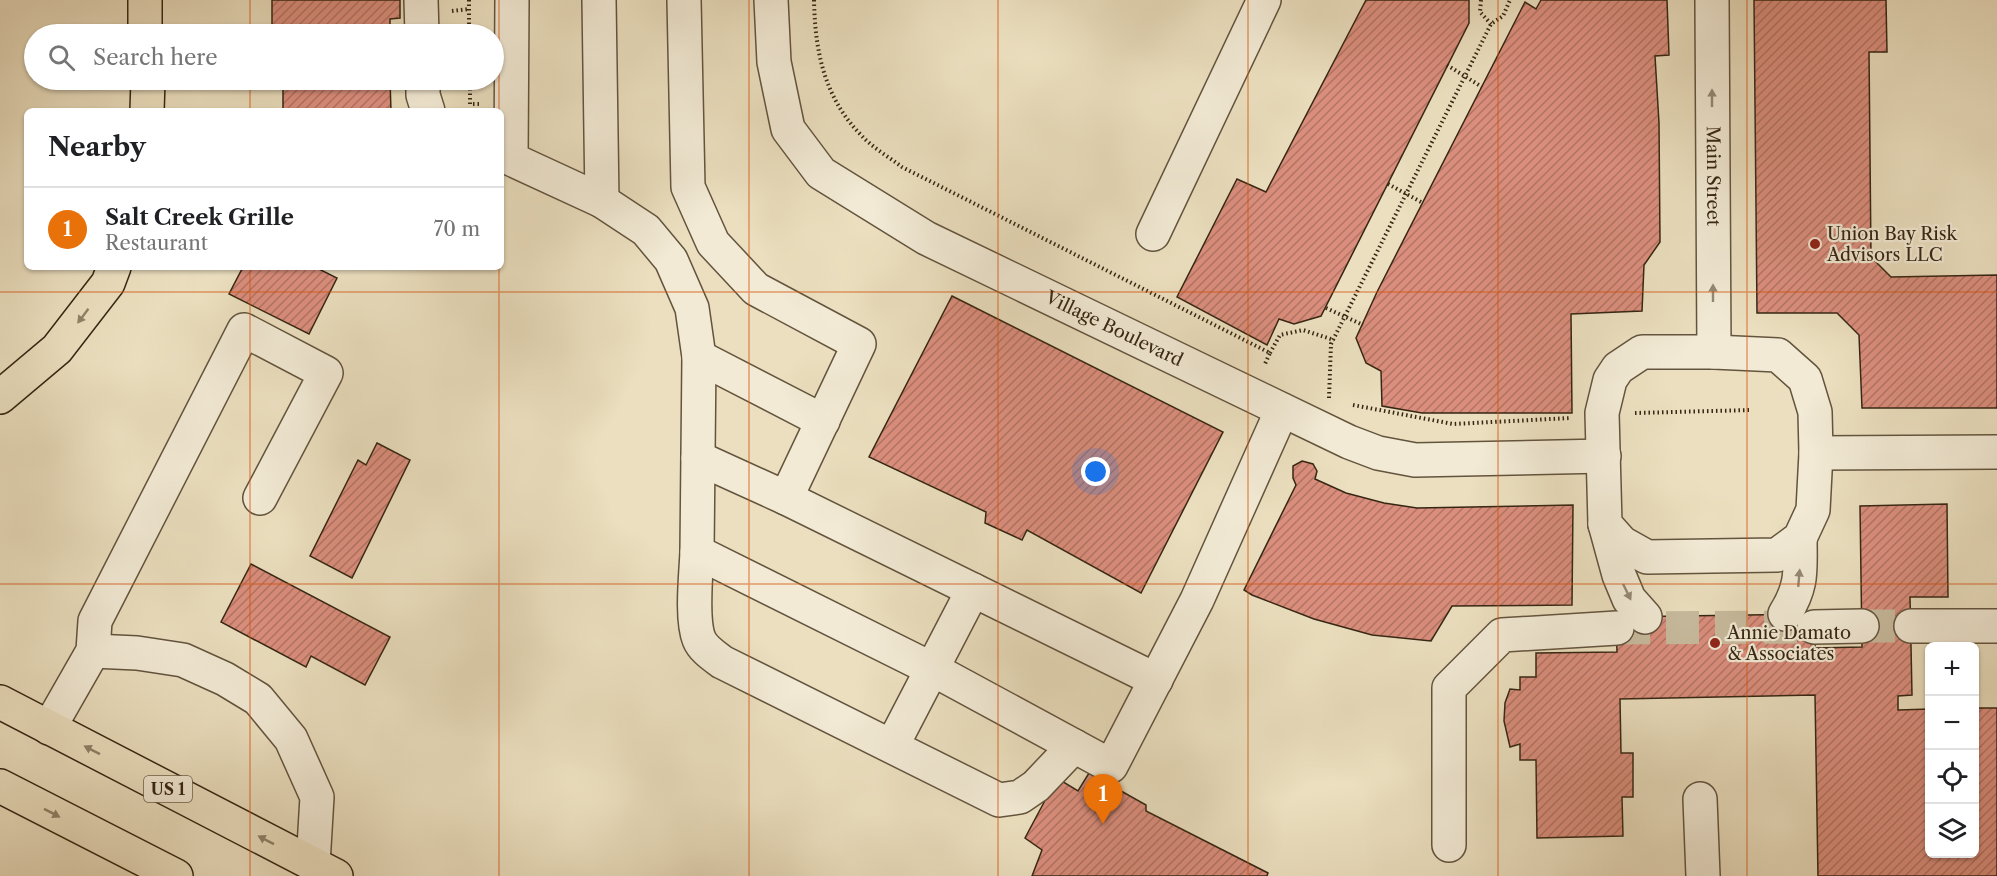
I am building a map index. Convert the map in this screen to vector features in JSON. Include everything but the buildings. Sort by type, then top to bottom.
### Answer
[{"type":"highway","points":[[145,0],[146,24]]},
{"type":"highway","points":[[147,108],[148,90]]},
{"type":"highway","points":[[0,397],[57,349],[108,283],[113,270]]},
{"type":"highway","name":"US 1","points":[[0,702],[325,870]]},
{"type":"highway","points":[[0,786],[176,876]]},
{"type":"street","points":[[422,0],[422,24]]},
{"type":"street","points":[[512,0],[506,157],[602,201],[646,230],[671,260],[692,308],[699,357],[696,623],[699,640],[707,650],[723,662],[999,800],[1020,797],[1028,792],[1074,746]]},
{"type":"street","points":[[599,0],[602,201]]},
{"type":"street","points":[[684,0],[688,187],[713,243],[756,289],[859,344],[786,498]]},
{"type":"street","name":"Village Boulevard","points":[[771,0],[774,62],[788,129],[821,173],[926,238],[1349,442],[1378,453],[1415,460],[1604,456]]},
{"type":"street","points":[[1153,234],[1264,0]]},
{"type":"street","name":"Main Street","points":[[1712,0],[1714,352]]},
{"type":"street","points":[[423,90],[427,108]]},
{"type":"street","points":[[49,728],[93,651],[95,621],[244,330],[326,373],[260,498]]},
{"type":"street","points":[[1449,845],[1449,688],[1502,634],[1617,624],[1629,599],[1619,575],[1605,524],[1602,413],[1610,380],[1618,368],[1642,352],[1778,355],[1805,379],[1815,412],[1816,453],[1813,510],[1800,538],[1799,582],[1795,597],[1823,624]]},
{"type":"street","points":[[699,357],[823,421]]},
{"type":"street","points":[[697,552],[933,669],[1111,766],[1197,600],[1282,410]]},
{"type":"street","points":[[1816,453],[1997,452]]},
{"type":"street","points":[[698,458],[786,498],[1156,680]]},
{"type":"street","points":[[1605,524],[1622,543],[1647,557],[1777,555],[1800,538]]},
{"type":"street","points":[[892,746],[973,590]]},
{"type":"street","points":[[1911,626],[1995,626]]},
{"type":"street","points":[[93,651],[137,653],[183,660],[225,679],[258,699],[291,739],[316,797],[325,870]]},
{"type":"street","points":[[1700,799],[1703,876]]},
{"type":"path","points":[[469,0],[469,24]]},
{"type":"path","points":[[814,0],[815,36],[826,80],[842,113],[863,138],[902,167],[1270,353]]},
{"type":"path","points":[[1481,0],[1480,12],[1491,24]]},
{"type":"path","points":[[1329,399],[1332,344],[1491,24],[1503,16],[1510,0]]},
{"type":"path","points":[[1448,65],[1482,87]]},
{"type":"path","points":[[1388,184],[1423,203]]},
{"type":"path","points":[[1326,308],[1363,325]]},
{"type":"path","points":[[1270,374],[1263,367],[1280,335],[1303,330],[1334,340]]},
{"type":"path","points":[[1319,397],[1339,402]]},
{"type":"path","points":[[1348,404],[1453,424],[1573,418],[1602,413],[1751,410]]},
{"type":"tunnel","points":[[1862,626],[1911,626]]},
{"type":"tunnel","points":[[1617,628],[1814,627]]},
{"type":"place","name":"Union Bay Risk Advisors LLC","points":[[1815,244]]},
{"type":"place","name":"Annie Damato & Associates","points":[[1715,643]]},
{"type":"place","name":"Salt Creek Grille","points":[[1103,824]]}]
